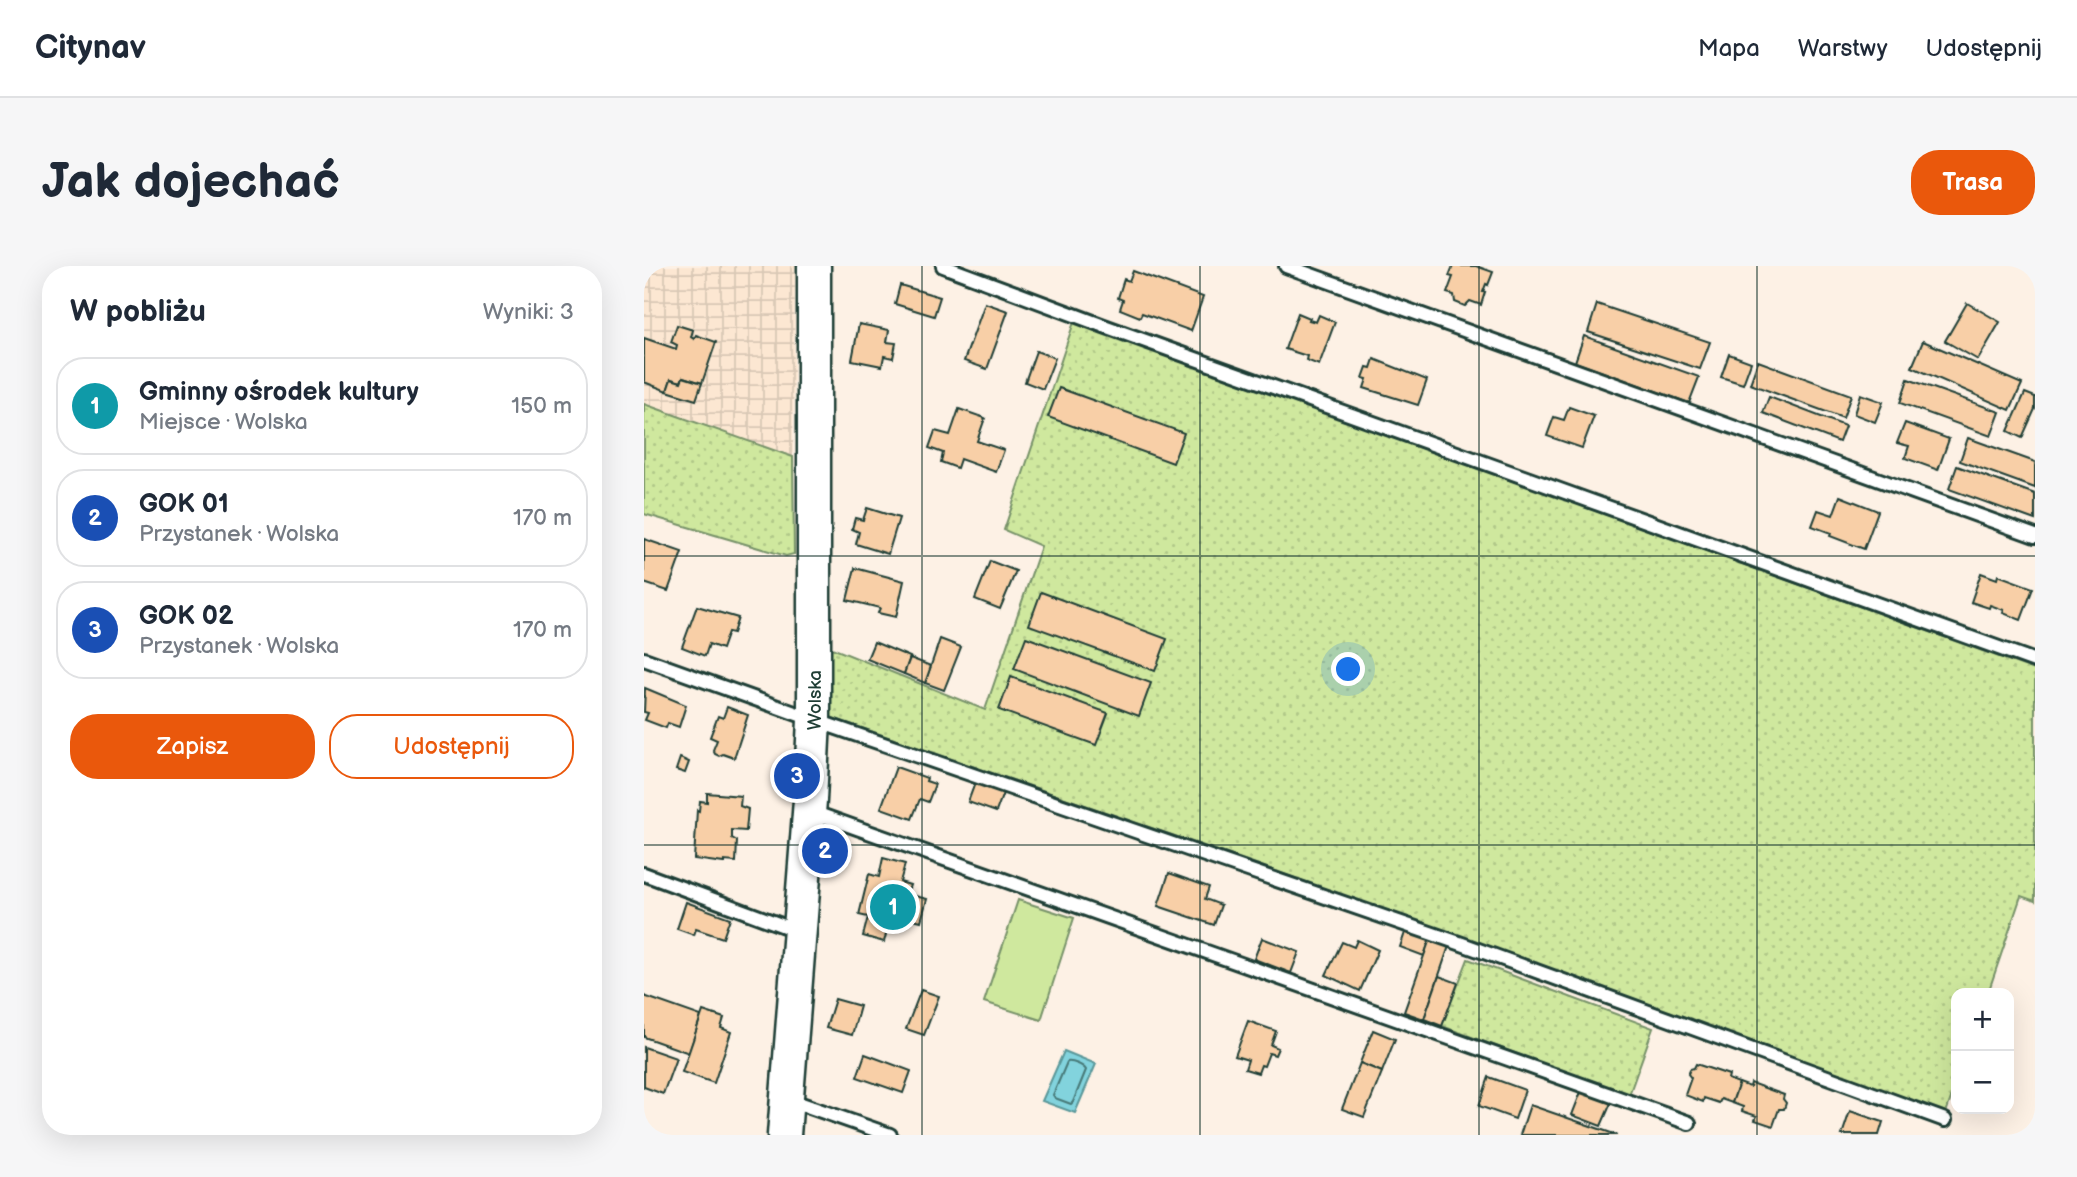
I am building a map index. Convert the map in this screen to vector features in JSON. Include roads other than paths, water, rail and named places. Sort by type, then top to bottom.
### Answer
[{"type":"street","name":"Wolska","points":[[784,1135],[814,720],[814,266]]},
{"type":"lane","points":[[943,266],[2035,661]]},
{"type":"lane","points":[[1286,266],[2035,536]]},
{"type":"lane","points":[[644,659],[1462,944],[1945,1120]]},
{"type":"lane","points":[[809,811],[1689,1124]]},
{"type":"lane","points":[[644,874],[800,932]]},
{"type":"lane","points":[[787,1099],[890,1135]]},
{"type":"water","points":[[1064,1051],[1096,1064],[1075,1113],[1042,1101]]},
{"type":"place","name":"GOK 02","points":[[797,776]]},
{"type":"place","name":"GOK 01","points":[[825,851]]},
{"type":"place","name":"Gminny ośrodek kultury","points":[[893,907]]}]
